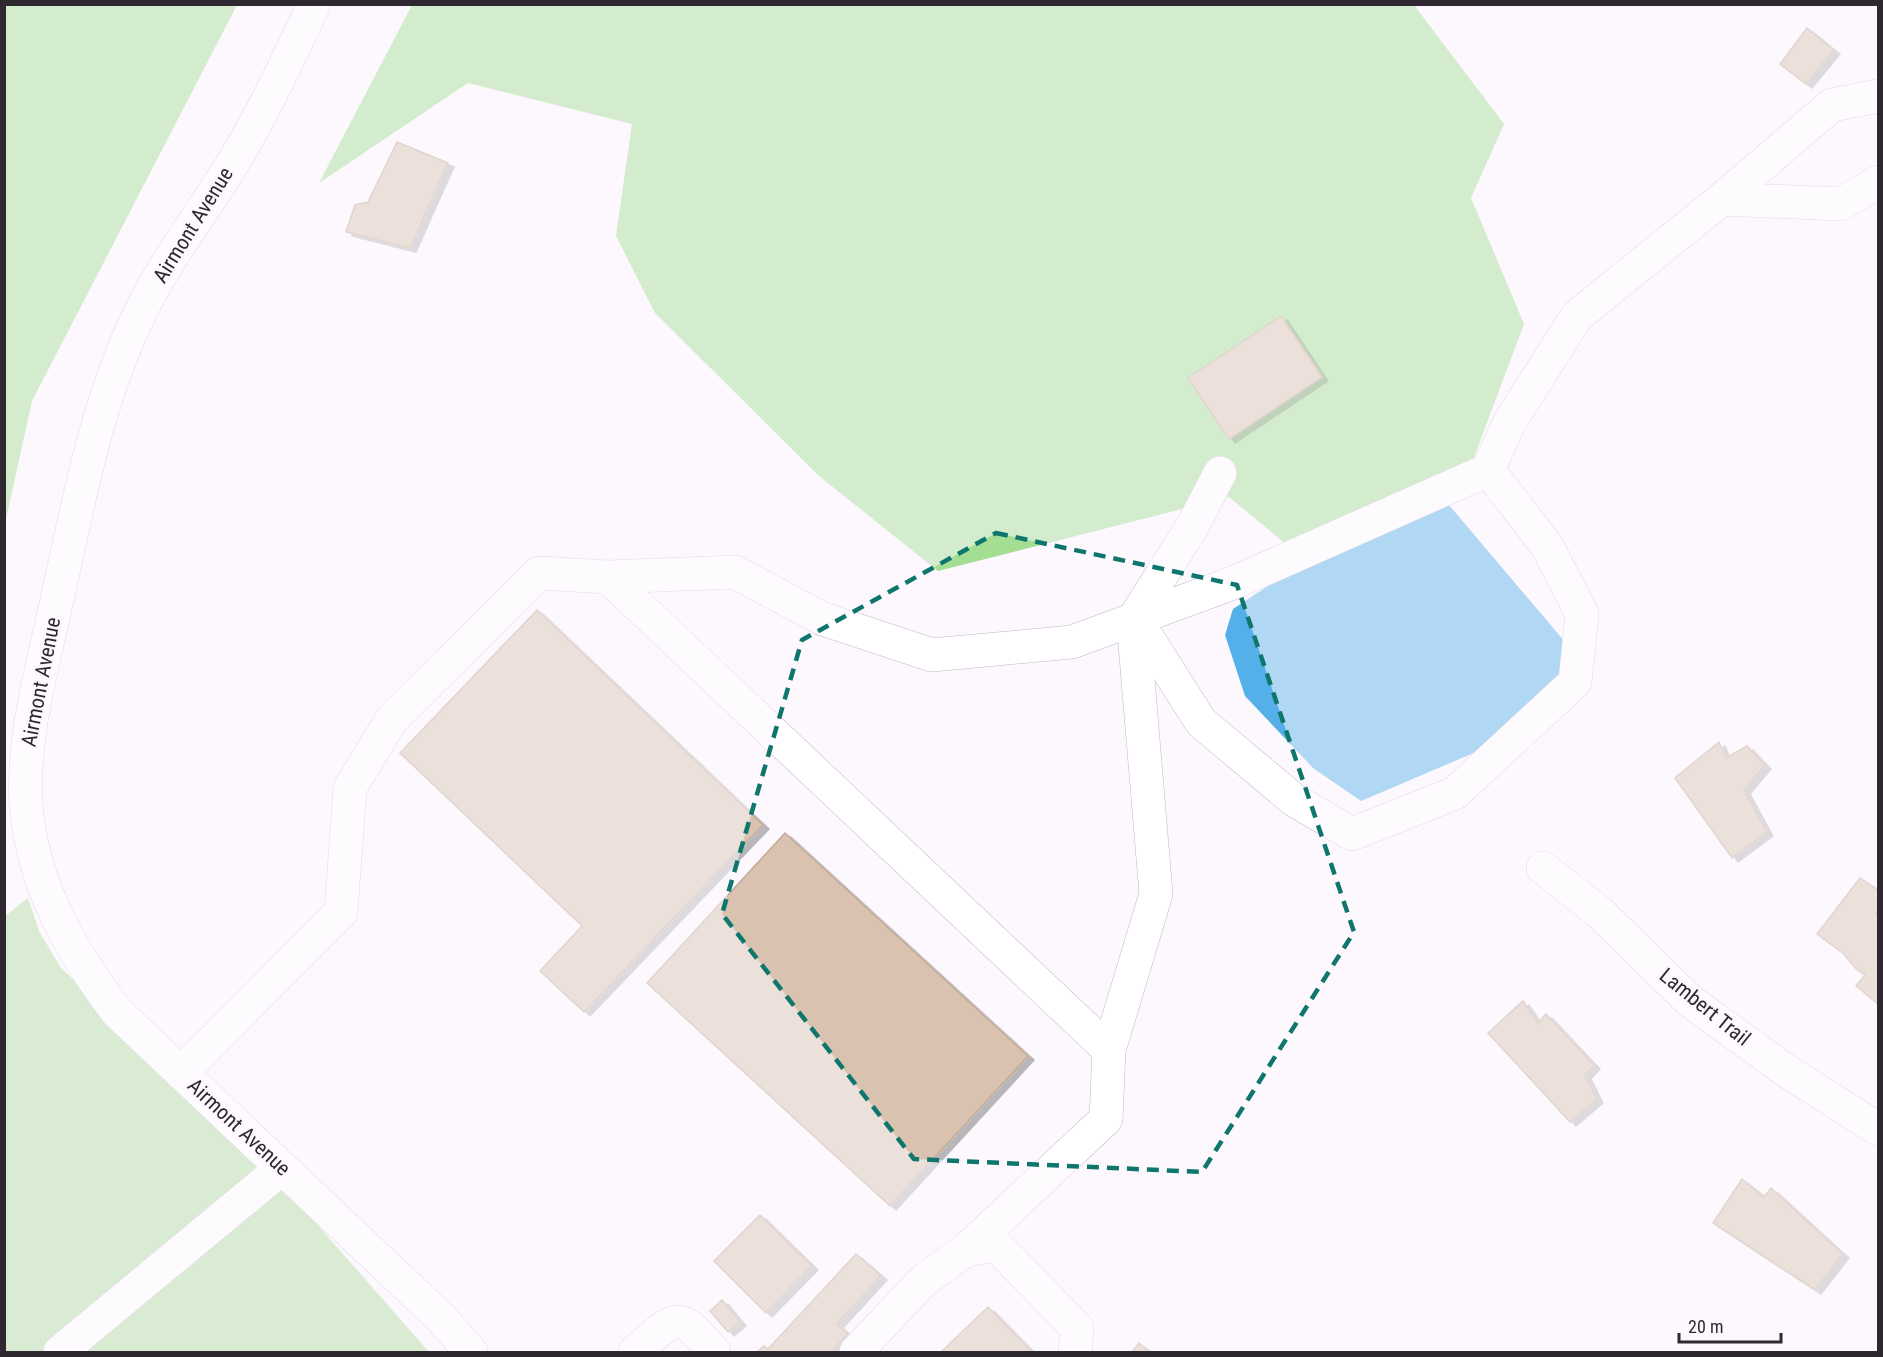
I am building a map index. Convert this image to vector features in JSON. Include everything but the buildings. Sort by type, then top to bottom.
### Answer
[{"type":"street","name":"Airmont Avenue","points":[[314,4],[272,92],[236,158],[179,243],[145,303],[116,367],[94,433],[27,738],[26,805],[36,860],[56,918],[83,968],[117,1012],[441,1318],[471,1353]]},
{"type":"street","points":[[181,1073],[341,912],[350,788],[392,718],[539,573],[608,577],[735,572],[823,619],[932,655],[1072,642],[1233,583],[1488,470],[1509,423],[1577,316],[1722,199],[1832,105],[1878,96]]},
{"type":"street","points":[[1722,199],[1841,204],[1878,182]]},
{"type":"street","points":[[1134,619],[1201,722],[1294,800],[1352,834],[1455,793],[1575,682],[1582,614],[1547,546],[1488,470]]},
{"type":"street","points":[[856,1353],[923,1281],[966,1250],[1106,1119],[1109,1050],[1156,894],[1134,619],[1192,527],[1220,473]]},
{"type":"street","points":[[608,577],[1109,1050]]},
{"type":"street","name":"Lambert Trail","points":[[1544,868],[1599,912],[1690,1001],[1785,1070],[1878,1129]]},
{"type":"street","points":[[60,1353],[282,1168]]},
{"type":"street","points":[[966,1250],[996,1245],[1077,1328],[1075,1353]]},
{"type":"street","points":[[634,1353],[670,1322],[681,1320],[692,1326],[714,1353]]},
{"type":"highlighted area","points":[[996,533],[1237,585],[1354,932],[1202,1172],[914,1159],[722,914],[802,640]]},
{"type":"green space","points":[[5,4],[237,5],[32,401],[5,524]]},
{"type":"green space","points":[[412,5],[1414,5],[1504,124],[1471,198],[1524,324],[1467,476],[1293,550],[1229,497],[938,571],[819,476],[655,313],[616,236],[632,124],[468,83],[319,183]]},
{"type":"green space","points":[[28,898],[39,931],[61,968],[237,1133],[429,1352],[5,1352],[5,916]]},
{"type":"water","points":[[1449,505],[1565,642],[1564,679],[1490,746],[1361,801],[1313,768],[1245,696],[1225,635],[1233,609],[1337,540]]}]
